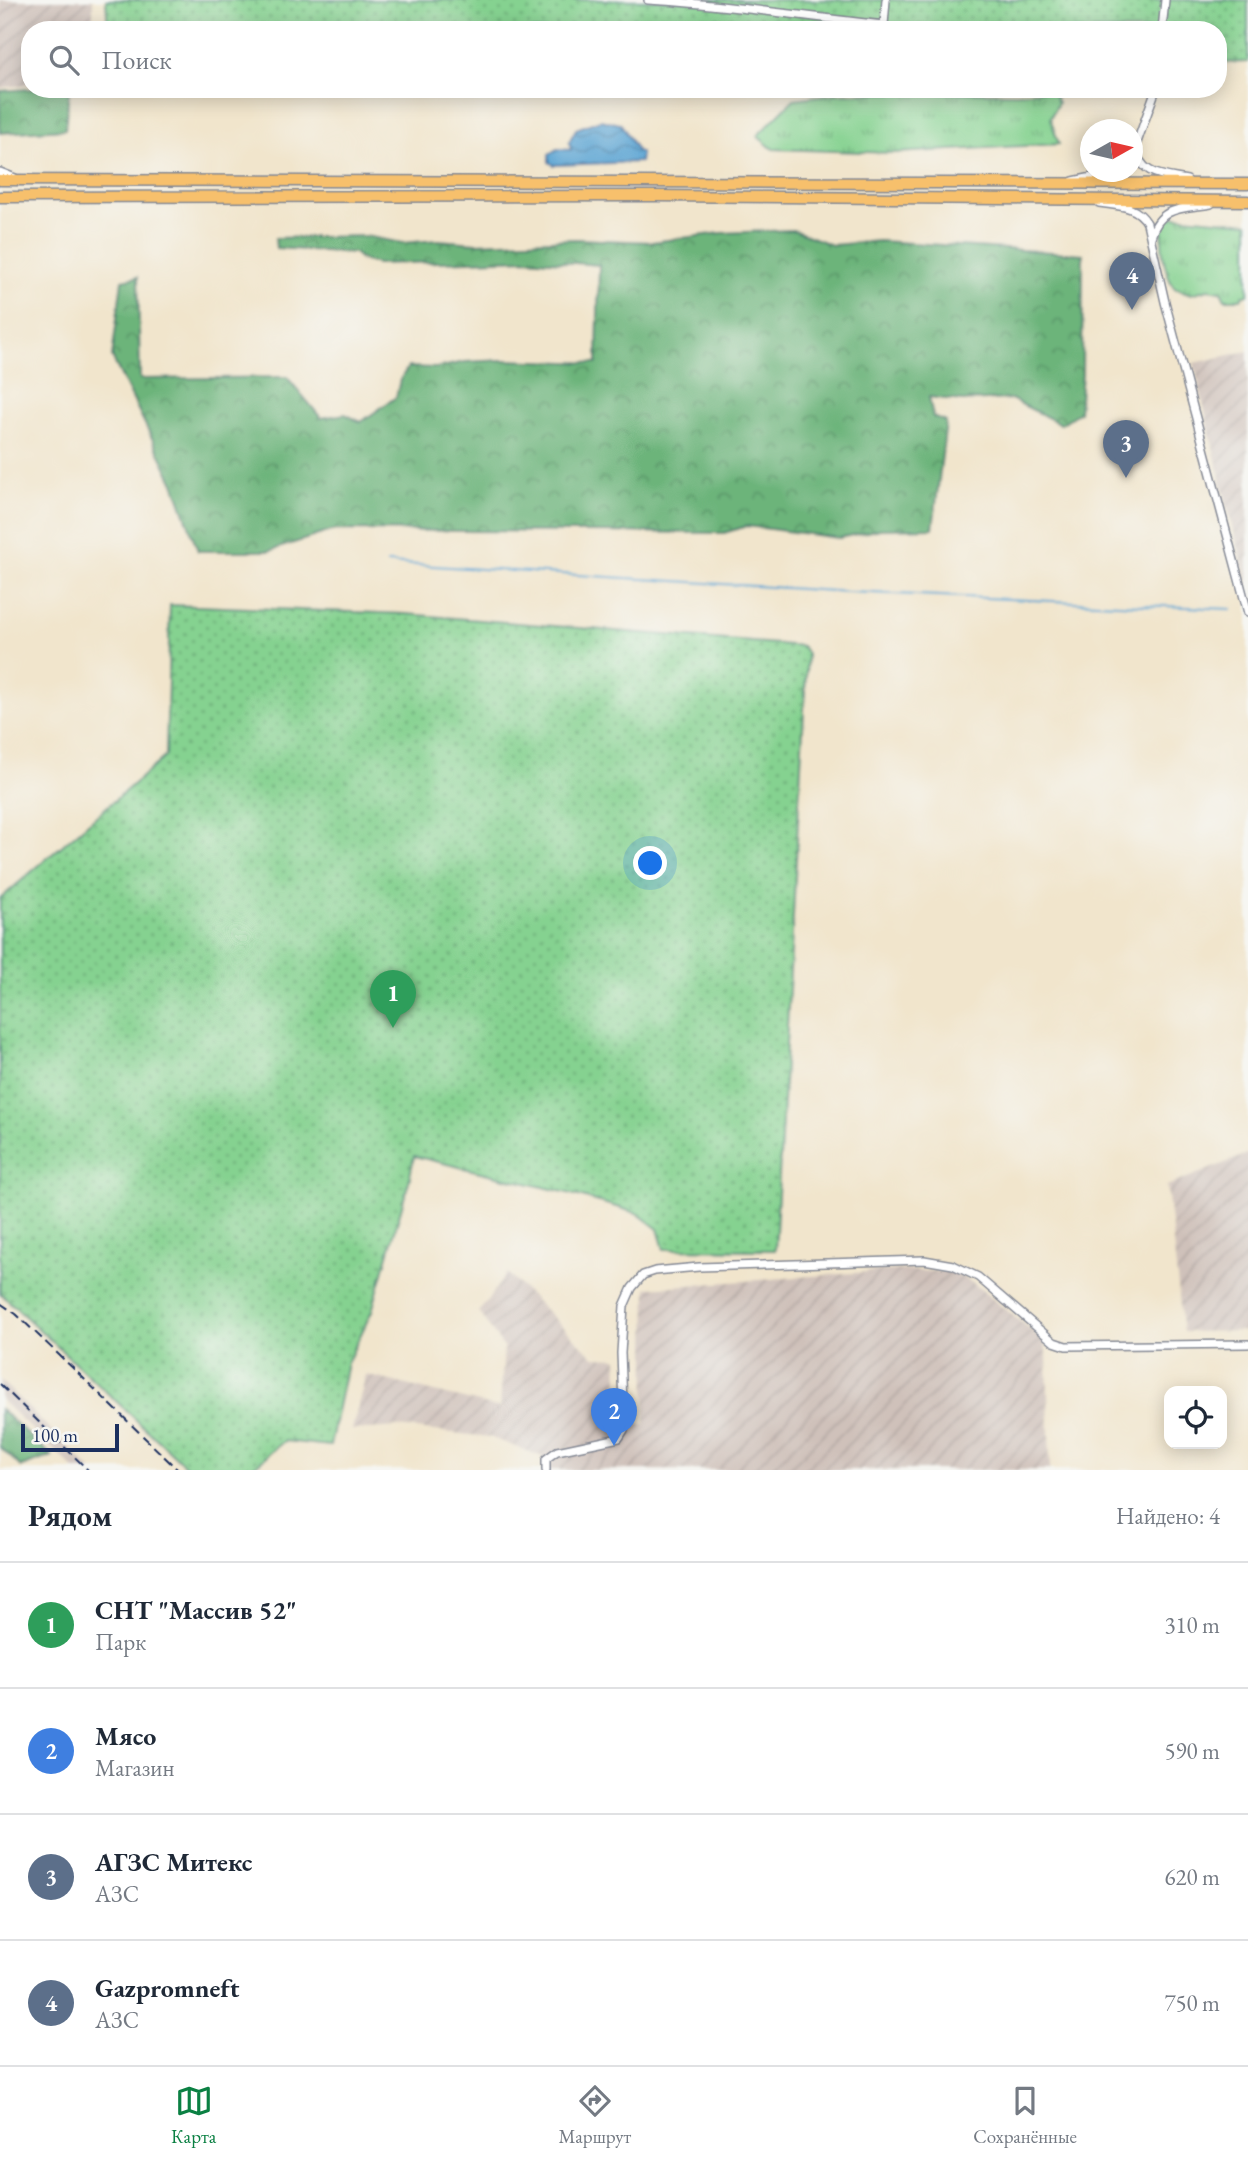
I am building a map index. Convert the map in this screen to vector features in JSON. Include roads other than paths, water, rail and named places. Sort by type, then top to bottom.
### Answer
[{"type":"highway","points":[[0,180],[1248,184]]},
{"type":"highway","points":[[0,197],[1248,201]]},
{"type":"street","points":[[648,0],[698,3],[843,21]]},
{"type":"street","points":[[884,21],[886,0]]},
{"type":"street","points":[[1163,21],[1165,0]]},
{"type":"street","points":[[1143,124],[1153,98]]},
{"type":"street","points":[[1143,164],[1159,175],[1204,184]]},
{"type":"street","points":[[0,172],[19,179]]},
{"type":"street","points":[[1063,183],[1080,180]]},
{"type":"street","points":[[1076,199],[1130,208],[1137,211],[1147,223],[1159,278],[1248,613]]},
{"type":"street","points":[[1151,238],[1159,219],[1173,210],[1229,201]]},
{"type":"street","points":[[546,1470],[546,1460],[557,1451],[619,1438],[624,1430],[621,1353],[624,1306],[632,1288],[643,1275],[655,1271],[699,1267],[924,1260],[953,1265],[978,1277],[1054,1342],[1066,1346],[1248,1344]]},
{"type":"water","points":[[600,120],[621,124],[637,151],[641,153],[640,162],[554,165],[549,162],[549,154],[557,149],[571,150],[569,142],[576,129]]},
{"type":"waterway","points":[[387,563],[849,592],[1231,609]]},
{"type":"railway","points":[[0,1303],[16,1314],[178,1470]]},
{"type":"railway","points":[[0,1384],[88,1470]]},
{"type":"place","name":"Gazpromneft","points":[[1132,310]]},
{"type":"place","name":"АГЗС Митекс","points":[[1126,478]]},
{"type":"place","name":"СНТ \"Массив 52\"","points":[[393,1028]]},
{"type":"place","name":"Мясо","points":[[614,1446]]}]
